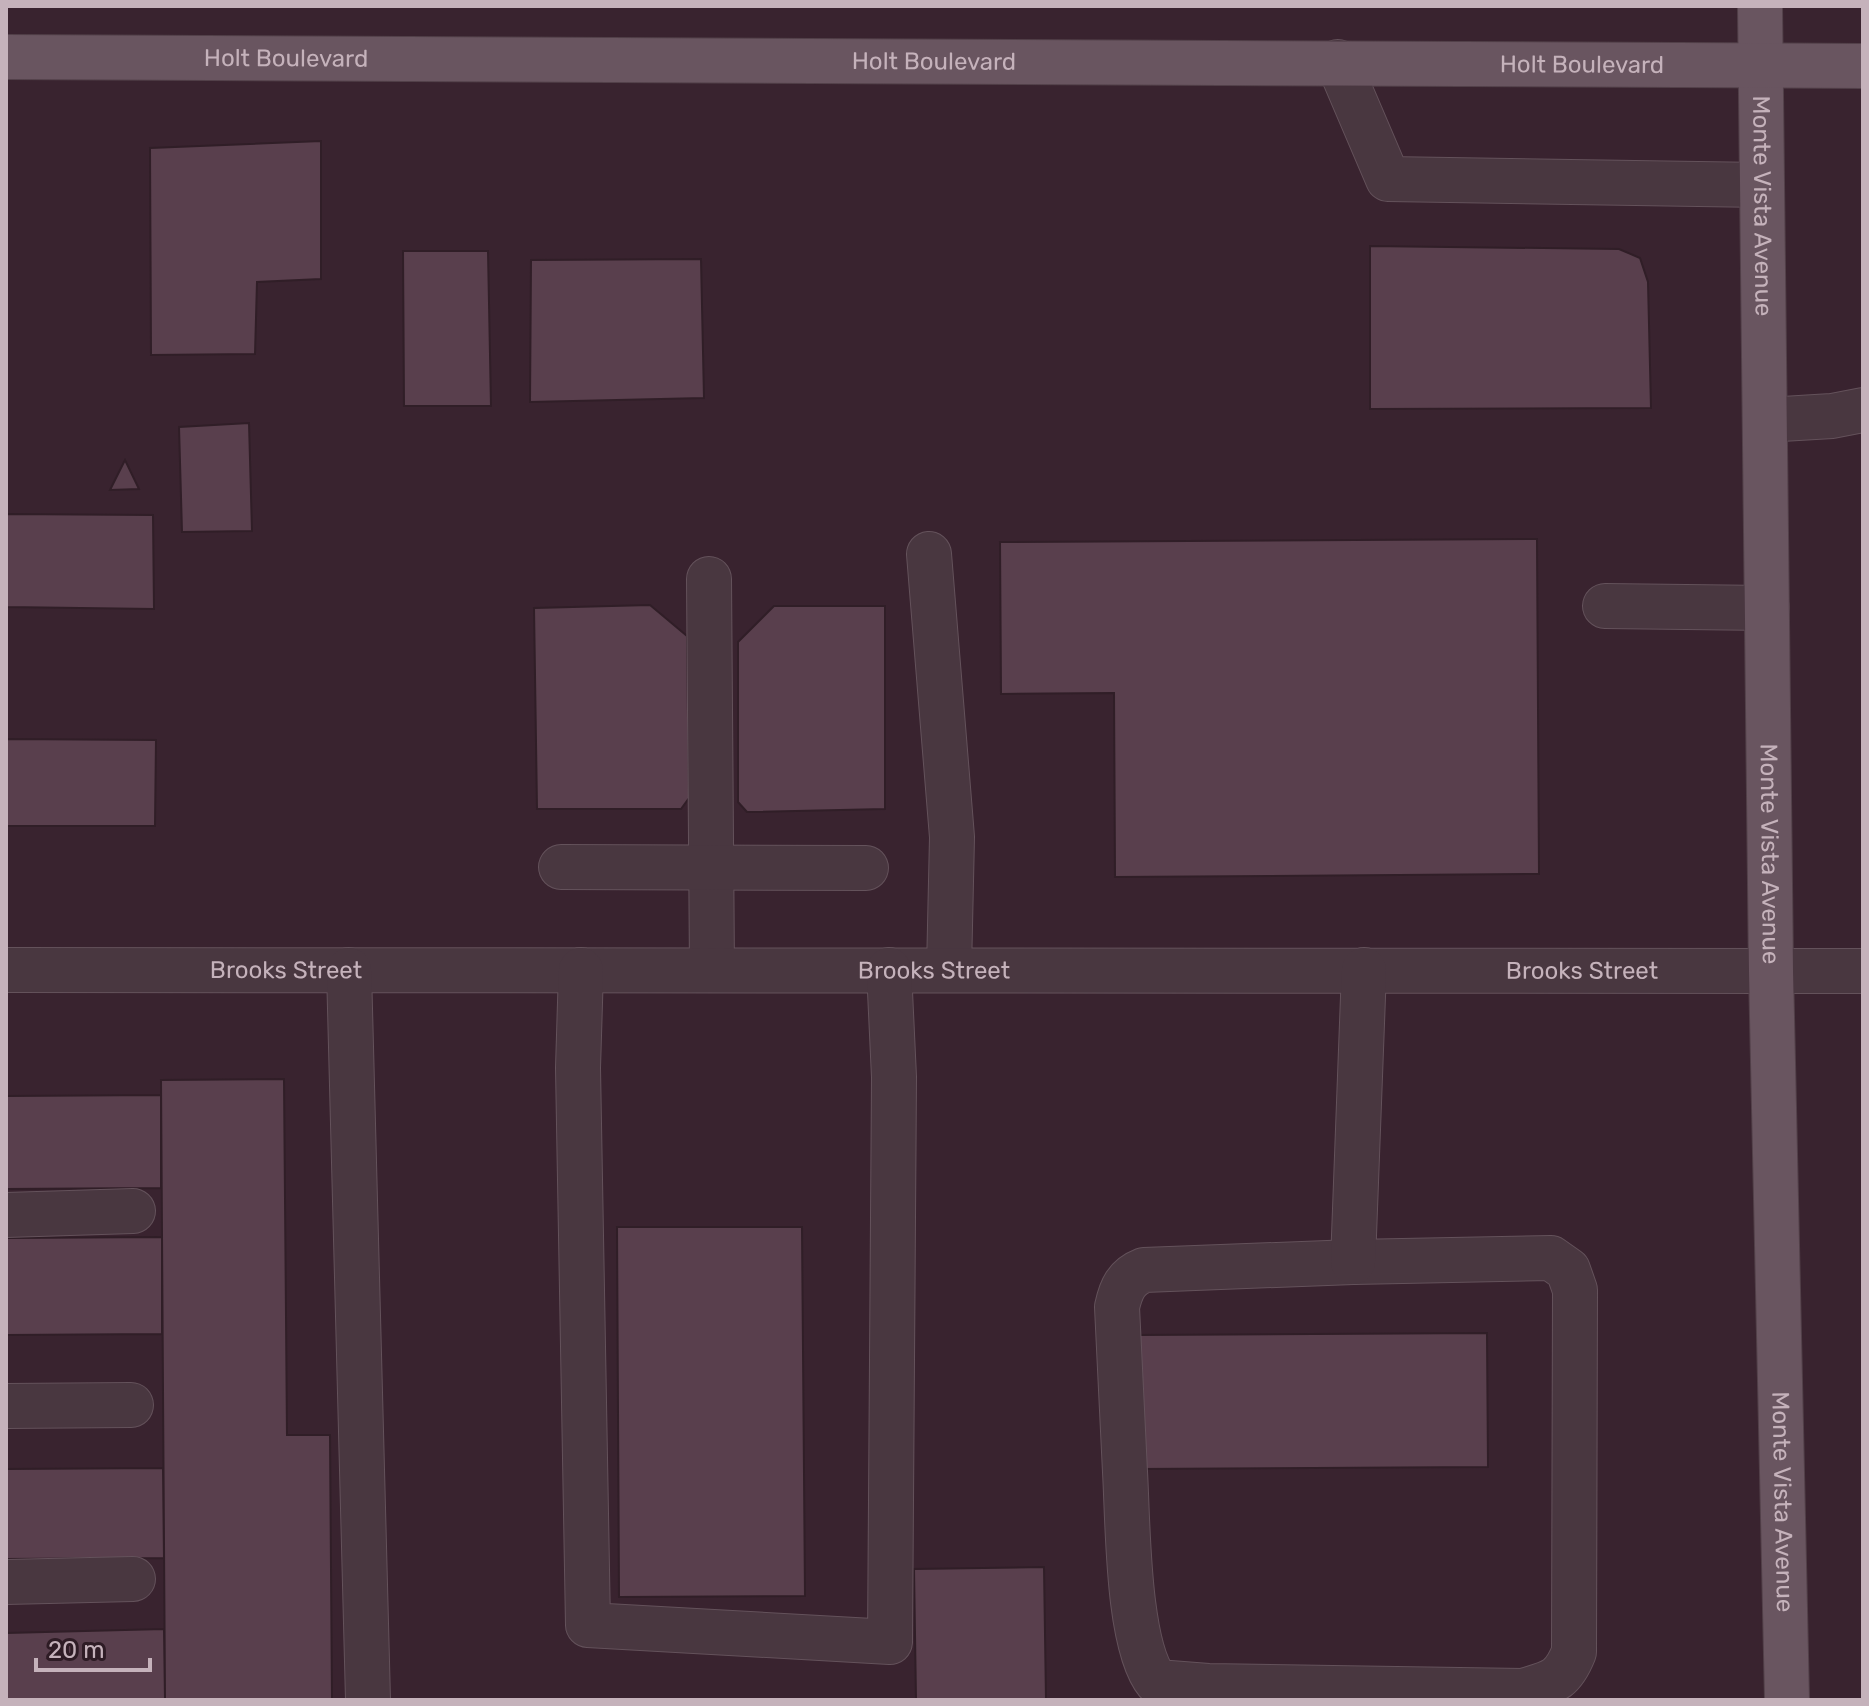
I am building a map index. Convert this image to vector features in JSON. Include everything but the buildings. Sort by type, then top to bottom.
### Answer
[{"type":"main road","name":"Monte Vista Avenue","points":[[1760,6],[1771,971],[1787,1700]]},
{"type":"main road","name":"Holt Boulevard","points":[[6,57],[1863,66]]},
{"type":"street","points":[[1338,62],[1388,179],[1762,185]]},
{"type":"street","points":[[1765,420],[1832,416],[1863,410]]},
{"type":"street","points":[[929,554],[952,837],[949,970]]},
{"type":"street","points":[[709,579],[712,970]]},
{"type":"street","points":[[1605,606],[1767,608]]},
{"type":"street","points":[[561,867],[866,868]]},
{"type":"street","name":"Brooks Street","points":[[6,970],[1863,971]]},
{"type":"street","points":[[349,970],[368,1700]]},
{"type":"street","points":[[581,970],[578,1068],[588,1625],[890,1642],[894,1077],[889,970]]},
{"type":"street","points":[[1353,1262],[1364,970]]},
{"type":"street","points":[[6,1215],[133,1211]]},
{"type":"street","points":[[1551,1258],[1568,1270],[1575,1290],[1576,1589],[1574,1652],[1568,1669],[1560,1679],[1523,1691],[1491,1691],[1208,1686],[1157,1682],[1149,1673],[1141,1645],[1131,1581],[1117,1307],[1120,1292],[1134,1274],[1144,1270],[1353,1262],[1551,1258]]},
{"type":"street","points":[[6,1406],[131,1405]]},
{"type":"street","points":[[6,1582],[133,1579]]}]
